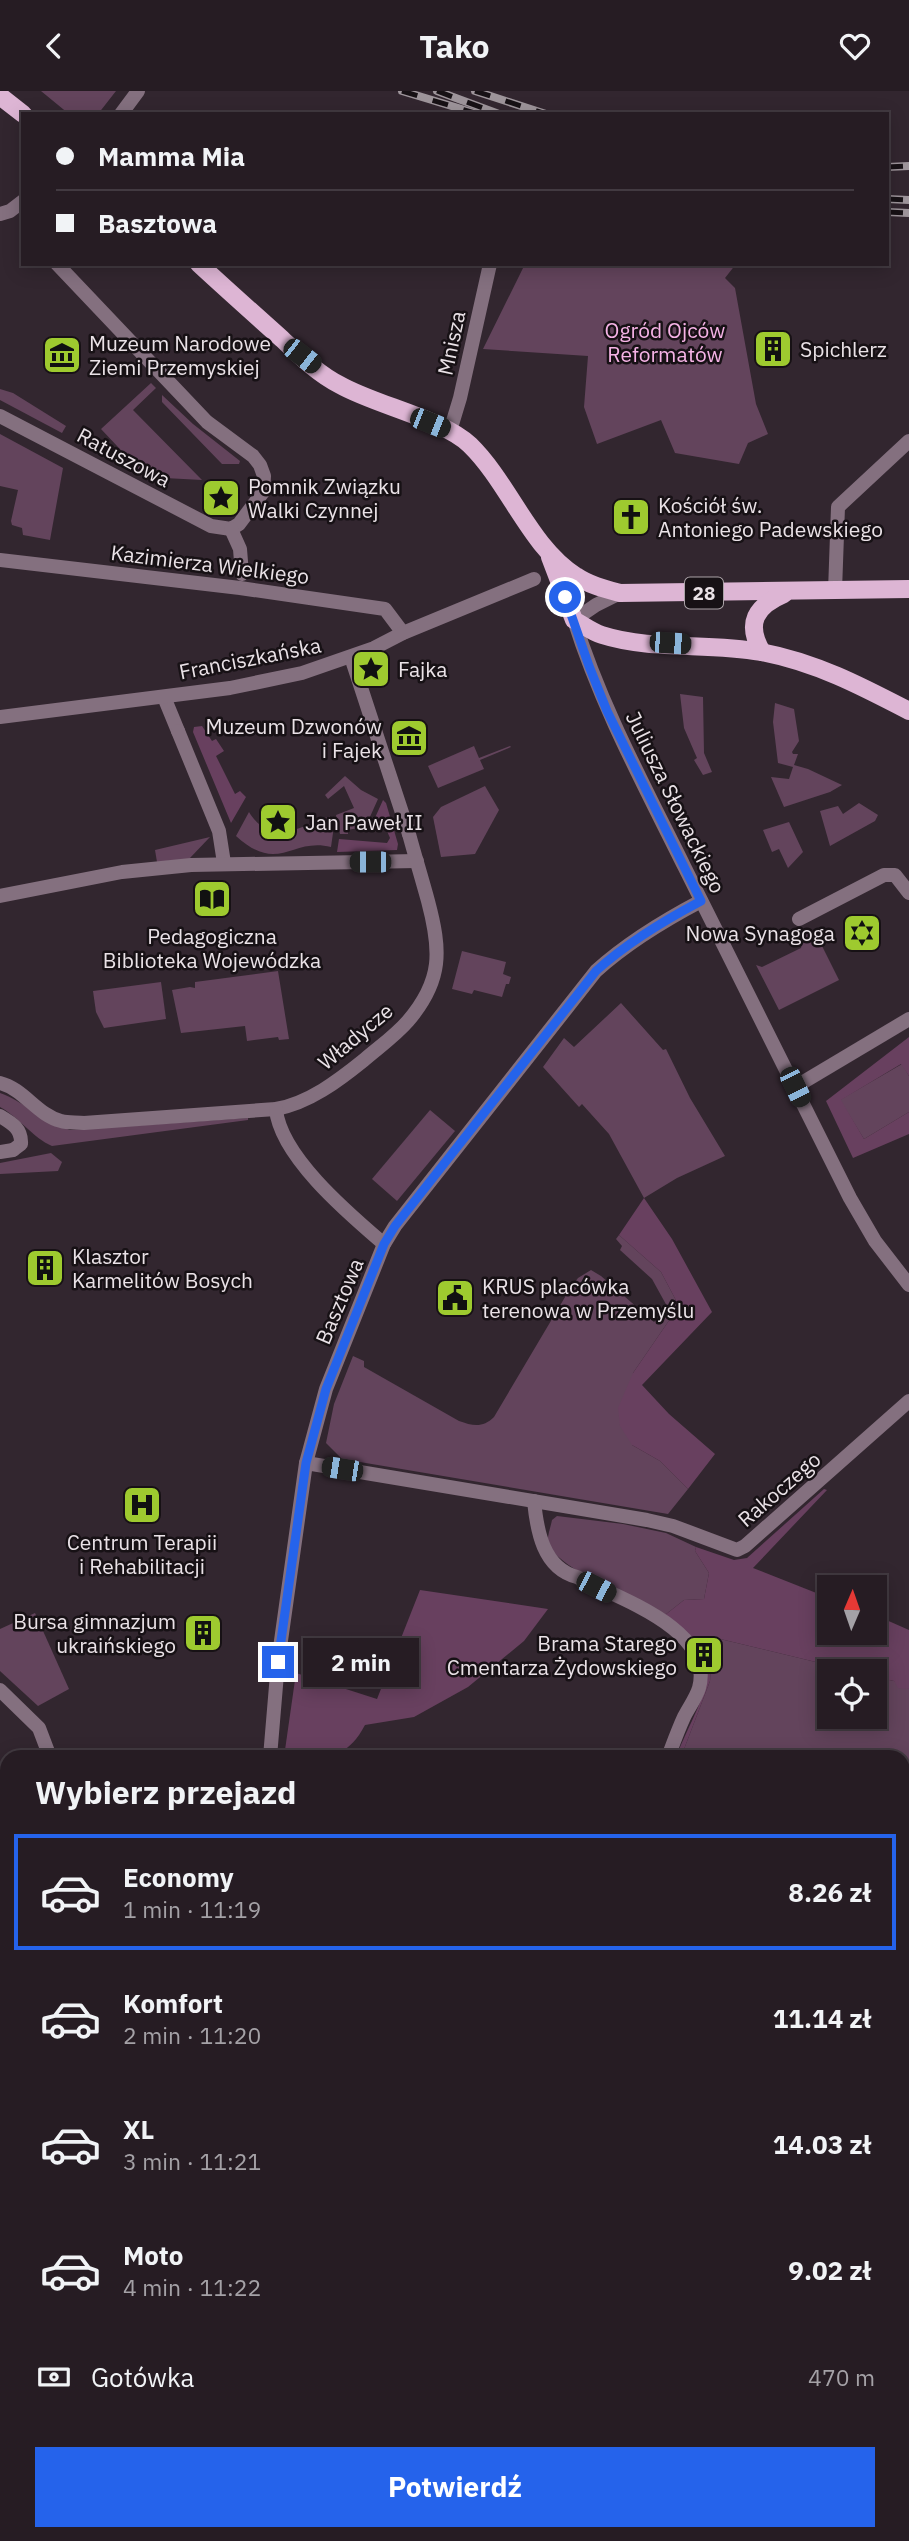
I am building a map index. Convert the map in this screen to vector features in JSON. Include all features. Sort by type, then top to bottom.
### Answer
[{"type":"main road","points":[[0,96],[21,115]]},
{"type":"main road","points":[[0,109],[21,116]]},
{"type":"main road","name":"28","points":[[201,266],[337,384],[450,431],[470,445],[547,550],[577,578],[620,593],[909,589]]},
{"type":"main road","name":"28","points":[[547,550],[573,620]]},
{"type":"main road","points":[[762,652],[752,628],[755,617],[767,603],[787,592]]},
{"type":"main road","points":[[573,620],[599,634],[620,639],[762,652],[796,660],[850,679],[909,711]]},
{"type":"street","points":[[122,112],[138,91]]},
{"type":"street","points":[[0,213],[10,211],[21,203]]},
{"type":"street","points":[[59,266],[207,422],[253,456],[264,476],[263,492],[239,524],[230,529],[240,549],[241,581]]},
{"type":"street","name":"Mnisza","points":[[450,431],[490,266]]},
{"type":"street","name":"Ratuszowa","points":[[0,416],[211,526],[230,529]]},
{"type":"street","points":[[835,591],[838,507],[853,490],[909,441]]},
{"type":"street","name":"Kazimierza Wielkiego","points":[[0,560],[241,581],[385,609],[403,633]]},
{"type":"street","name":"Franciszkańska","points":[[0,717],[230,688],[279,678],[351,657],[534,579]]},
{"type":"street","points":[[573,620],[620,593]]},
{"type":"street","name":"Juliusza Słowackiego","points":[[573,620],[607,711],[859,1215],[909,1285]]},
{"type":"street","name":"Władycze","points":[[0,1083],[14,1088],[38,1108],[62,1122],[84,1123],[276,1109],[293,1106],[322,1091],[407,1023],[432,985],[437,968],[436,932],[409,834],[360,693],[351,657]]},
{"type":"street","points":[[164,697],[219,831],[224,863]]},
{"type":"street","points":[[0,896],[122,872],[224,863],[418,864]]},
{"type":"street","points":[[799,919],[884,875],[895,875],[909,893]]},
{"type":"street","name":"Basztowa","points":[[271,1750],[278,1662],[306,1463],[326,1389],[384,1244],[395,1226],[596,971],[623,947],[654,926],[701,901]]},
{"type":"street","points":[[795,1087],[909,1019]]},
{"type":"street","points":[[276,1109],[277,1121],[284,1138],[327,1193],[384,1244]]},
{"type":"street","points":[[0,1116],[10,1122],[21,1135],[21,1144],[6,1151]]},
{"type":"street","name":"Rakoczego","points":[[306,1463],[660,1523],[697,1534],[729,1548],[741,1549],[909,1401]]},
{"type":"street","points":[[534,1501],[537,1531],[542,1544],[550,1558],[565,1574],[577,1577],[665,1621],[684,1637],[694,1650],[701,1676],[699,1690],[671,1750]]},
{"type":"street","points":[[0,1690],[39,1728],[47,1750]]},
{"type":"green space","points":[[41,91],[116,91],[100,112],[67,112]]},
{"type":"green space","name":"Ogród Ojców Reformatów","points":[[524,266],[734,266],[725,278],[735,288],[756,404],[768,434],[748,443],[739,464],[675,453],[661,420],[597,444],[584,407],[588,356],[483,349]]},
{"type":"green space","points":[[151,383],[156,388],[133,410],[202,480],[146,477],[136,466],[138,461],[134,464],[101,429]]},
{"type":"green space","points":[[0,389],[13,393],[66,426],[62,433],[0,400]]},
{"type":"green space","points":[[162,395],[193,424],[240,461],[239,464],[222,464],[162,402]]},
{"type":"green space","points":[[0,434],[63,468],[50,540],[23,535],[22,528],[12,525],[18,490],[0,486]]},
{"type":"green space","points":[[680,694],[703,697],[704,753],[712,772],[703,775],[694,760],[697,758],[684,728]]},
{"type":"green space","points":[[775,703],[794,709],[799,741],[792,752],[798,754],[794,765],[842,785],[830,792],[784,807],[771,777],[789,779],[793,767],[778,763],[773,722]]},
{"type":"green space","points":[[474,746],[479,758],[511,747],[480,760],[484,769],[438,788],[428,766]]},
{"type":"green space","points":[[345,776],[361,790],[378,799],[369,819],[358,828],[348,830],[348,834],[340,834],[336,815],[354,808],[344,786],[328,799],[325,795]]},
{"type":"green space","points":[[485,786],[499,810],[475,854],[441,857],[433,817],[441,807]]},
{"type":"green space","points":[[859,803],[878,815],[875,821],[830,846],[820,811],[838,806],[843,814]]},
{"type":"green space","points":[[249,812],[257,823],[276,832],[297,829],[330,816],[333,833],[331,847],[317,845],[274,854],[263,853],[236,836]]},
{"type":"green space","points":[[789,822],[803,852],[788,868],[779,849],[772,852],[763,830]]},
{"type":"green space","points":[[210,837],[189,859],[157,862],[155,850]]},
{"type":"green space","points":[[814,930],[839,980],[779,1010],[756,965],[762,967],[801,948],[800,938]]},
{"type":"green space","points":[[462,951],[506,962],[503,974],[511,977],[502,997],[474,990],[472,994],[452,989]]},
{"type":"green space","points":[[278,971],[289,1039],[279,1040],[278,1037],[247,1041],[245,1026],[181,1033],[172,990],[195,988],[195,982]]},
{"type":"green space","points":[[161,982],[166,1019],[104,1028],[96,1012],[93,991]]},
{"type":"green space","points":[[621,1003],[663,1050],[666,1049],[690,1098],[725,1156],[677,1178],[644,1198],[609,1134],[582,1104],[579,1107],[543,1067],[564,1038],[574,1047]]},
{"type":"green space","points":[[902,1064],[909,1076],[909,1112],[864,1139],[840,1100]]},
{"type":"green space","points":[[0,1093],[70,1130],[248,1120],[52,1146],[0,1107]]},
{"type":"green space","points":[[430,1110],[455,1131],[397,1201],[372,1179]]},
{"type":"green space","points":[[51,1153],[62,1162],[58,1171],[0,1174],[0,1163]]},
{"type":"green space","points":[[619,1235],[661,1272],[679,1306],[633,1373],[632,1445],[660,1461],[688,1489],[668,1514],[342,1459],[326,1443],[334,1404],[353,1356],[364,1361],[364,1367],[459,1421],[478,1425],[494,1417],[571,1287],[578,1278],[591,1270],[654,1322],[668,1308],[652,1279],[620,1250],[622,1246],[616,1239]]},
{"type":"green space","points":[[557,1516],[623,1524],[666,1533],[696,1547],[695,1551],[709,1573],[704,1599],[684,1600],[665,1615],[581,1573],[553,1552],[548,1542],[552,1520]]},
{"type":"green space","points":[[35,1613],[69,1689],[38,1706],[0,1671],[0,1629]]},
{"type":"green space","points":[[712,1637],[817,1662],[817,1729],[887,1729],[887,1680],[909,1689],[909,1750],[684,1750],[710,1681]]},
{"type":"shaded area","points":[[202,726],[212,741],[216,739],[224,751],[216,756],[235,794],[240,791],[246,797],[231,823],[193,732],[194,727]]},
{"type":"shaded area","points":[[383,800],[398,844],[397,850],[337,852],[339,839],[387,843],[390,838],[384,824],[374,820]]},
{"type":"shaded area","points":[[909,1037],[909,1076],[901,1064],[841,1100],[864,1139],[909,1112],[909,1134],[853,1158],[826,1101]]},
{"type":"shaded area","points":[[644,1198],[672,1239],[712,1312],[642,1385],[669,1414],[715,1454],[688,1489],[660,1461],[632,1445],[620,1426],[618,1408],[633,1373],[679,1306],[661,1272],[619,1235]]},
{"type":"shaded area","points":[[824,1489],[827,1490],[753,1568],[817,1593],[817,1645],[887,1645],[887,1620],[909,1630],[909,1689],[898,1688],[894,1681],[887,1680],[887,1659],[817,1659],[817,1662],[712,1637],[710,1681],[684,1750],[679,1750],[702,1697],[706,1665],[699,1649],[686,1633],[665,1615],[684,1600],[704,1599],[709,1573],[695,1551],[696,1547],[734,1560],[747,1558]]},
{"type":"shaded area","points":[[420,1590],[548,1609],[524,1641],[468,1687],[414,1717],[365,1725],[344,1750],[285,1750],[296,1673],[377,1699]]},
{"type":"railway","points":[[402,91],[471,112]]},
{"type":"railway","points":[[437,91],[494,112]]},
{"type":"railway","points":[[475,91],[540,112]]},
{"type":"railway","points":[[889,167],[909,166]]},
{"type":"railway","points":[[889,199],[909,200]]},
{"type":"railway","points":[[889,212],[909,213]]},
{"type":"place","name":"Spichlerz","points":[[773,349]]},
{"type":"place","name":"Muzeum Narodowe Ziemi Przemyskiej","points":[[62,355]]},
{"type":"place","name":"Pomnik Związku Walki Czynnej","points":[[221,498]]},
{"type":"place","name":"Kościół św. Antoniego Padewskiego","points":[[631,517]]},
{"type":"place","name":"Fajka","points":[[371,669]]},
{"type":"place","name":"Muzeum Dzwonów i Fajek","points":[[409,738]]},
{"type":"place","name":"Jan Paweł II","points":[[278,822]]},
{"type":"place","name":"Pedagogiczna Biblioteka Wojewódzka","points":[[212,899]]},
{"type":"place","name":"Nowa Synagoga","points":[[862,933]]},
{"type":"place","name":"Klasztor Karmelitów Bosych","points":[[45,1268]]},
{"type":"place","name":"KRUS placówka terenowa w Przemyślu","points":[[455,1298]]},
{"type":"place","name":"Centrum Terapii i Rehabilitacji","points":[[142,1505]]},
{"type":"place","name":"Bursa gimnazjum ukraińskiego","points":[[203,1633]]},
{"type":"place","name":"Brama Starego Cmentarza Żydowskiego","points":[[704,1655]]},
{"type":"route","points":[[278,1662],[306,1463],[326,1389],[384,1244],[395,1226],[596,971],[623,947],[654,926],[701,901],[607,711],[565,597]]}]
